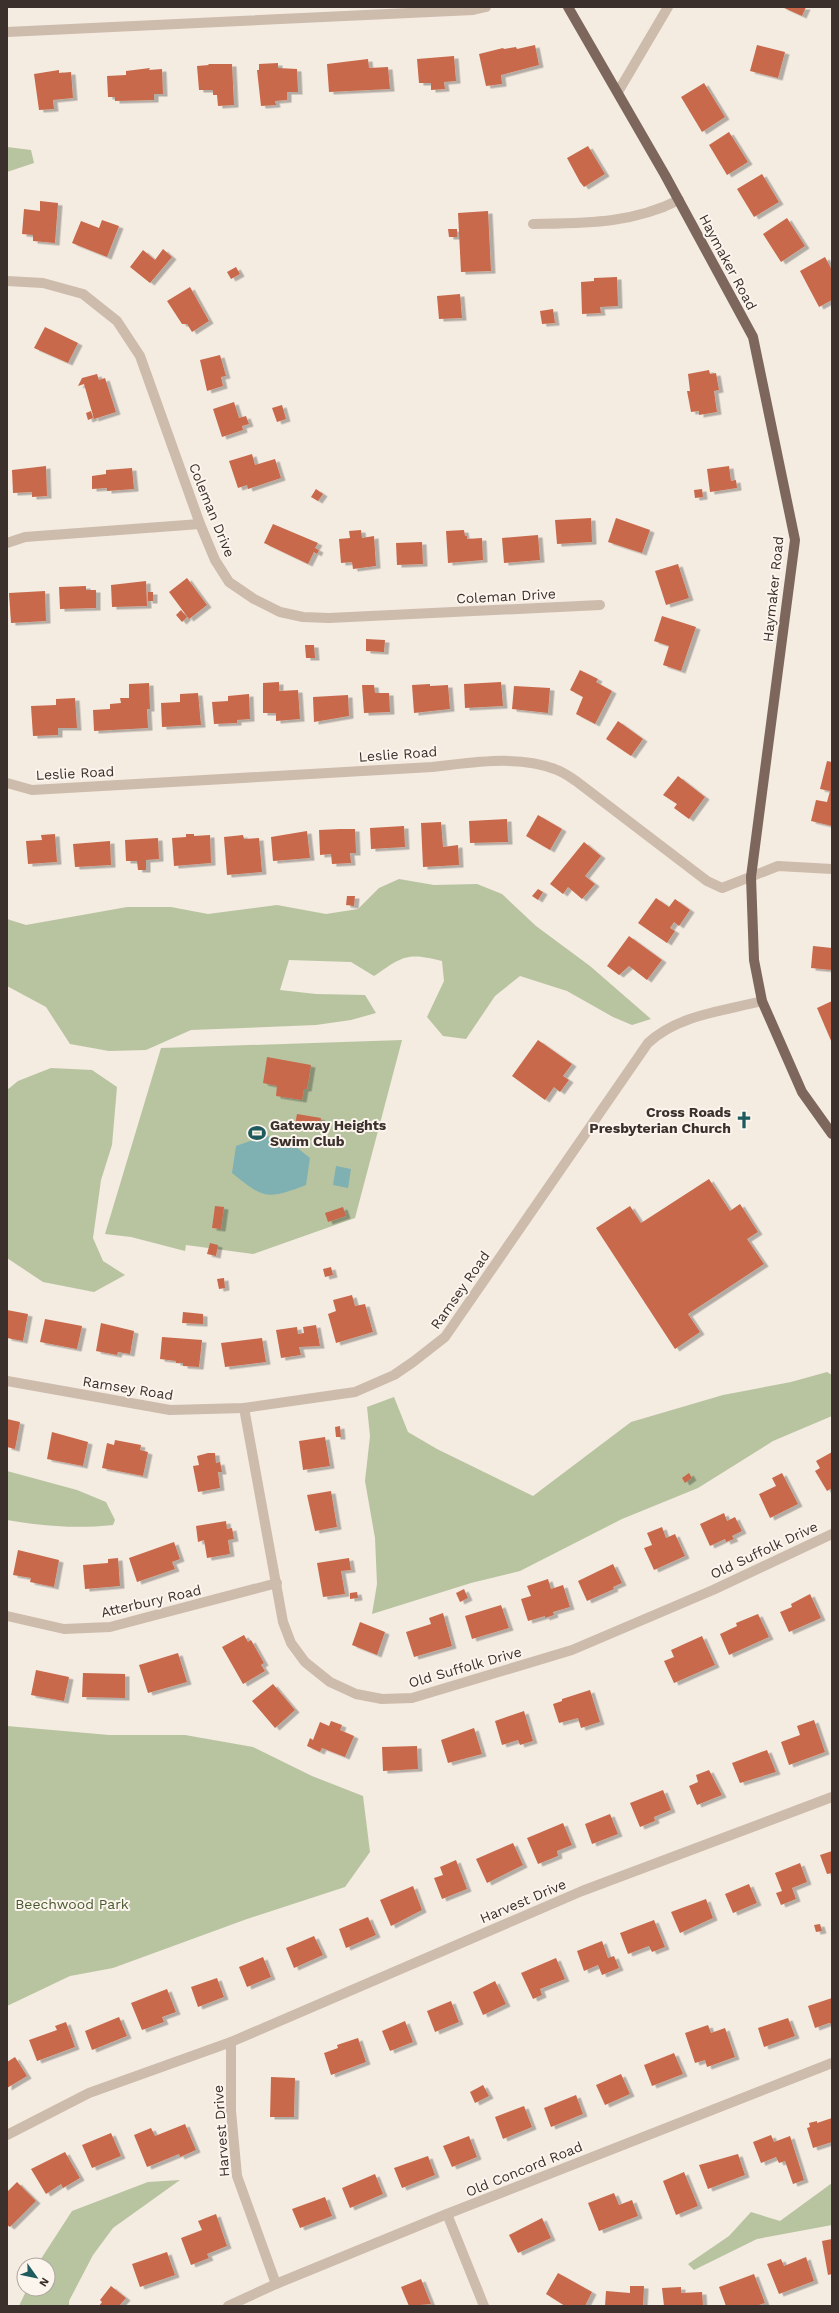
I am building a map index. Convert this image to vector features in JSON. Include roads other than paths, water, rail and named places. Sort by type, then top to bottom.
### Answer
[{"type":"main road","name":"Haymaker Road","points":[[568,7],[679,200],[753,337],[794,540],[751,877],[754,960],[762,1001],[802,1092],[832,1134]]},
{"type":"street","points":[[7,32],[473,10],[486,7]]},
{"type":"street","points":[[618,92],[668,7]]},
{"type":"street","points":[[533,224],[605,222],[656,211],[679,200]]},
{"type":"street","name":"Coleman Drive","points":[[7,281],[43,283],[83,294],[117,321],[140,356],[200,524],[215,560],[229,582],[254,599],[280,612],[303,618],[600,605]]},
{"type":"street","points":[[7,543],[24,537],[200,524]]},
{"type":"street","name":"Leslie Road","points":[[7,783],[32,790],[432,766],[492,760],[532,764],[557,770],[576,781],[707,881],[722,888],[778,866],[832,869]]},
{"type":"street","name":"Ramsey Road","points":[[7,1381],[170,1410],[244,1408],[355,1392],[394,1375],[445,1337],[648,1043],[660,1032],[692,1018],[762,1001]]},
{"type":"street","name":"Old Suffolk Drive","points":[[244,1408],[283,1622],[291,1643],[305,1662],[330,1682],[356,1694],[382,1698],[412,1698],[572,1650],[714,1590],[832,1534]]},
{"type":"street","name":"Atterbury Road","points":[[7,1616],[64,1629],[110,1627],[277,1583]]},
{"type":"street","name":"Harvest Drive","points":[[7,2135],[89,2093],[231,2042],[582,1891],[832,1797]]},
{"type":"street","name":"Harvest Drive","points":[[231,2042],[231,2111],[237,2176],[276,2284]]},
{"type":"street","name":"Old Concord Road","points":[[228,2306],[276,2284],[448,2214],[832,2063]]},
{"type":"street","points":[[448,2214],[484,2306]]},
{"type":"water","points":[[265,1136],[286,1139],[310,1158],[306,1185],[274,1195],[266,1194],[252,1188],[232,1173],[236,1146]]},
{"type":"water","points":[[336,1166],[351,1169],[348,1188],[333,1185]]},
{"type":"place","name":"Cross Roads Presbyterian Church","points":[[744,1120]]},
{"type":"place","name":"Gateway Heights Swim Club","points":[[257,1133]]},
{"type":"park label","name":"Beechwood Park","points":[[72,1904]]}]
